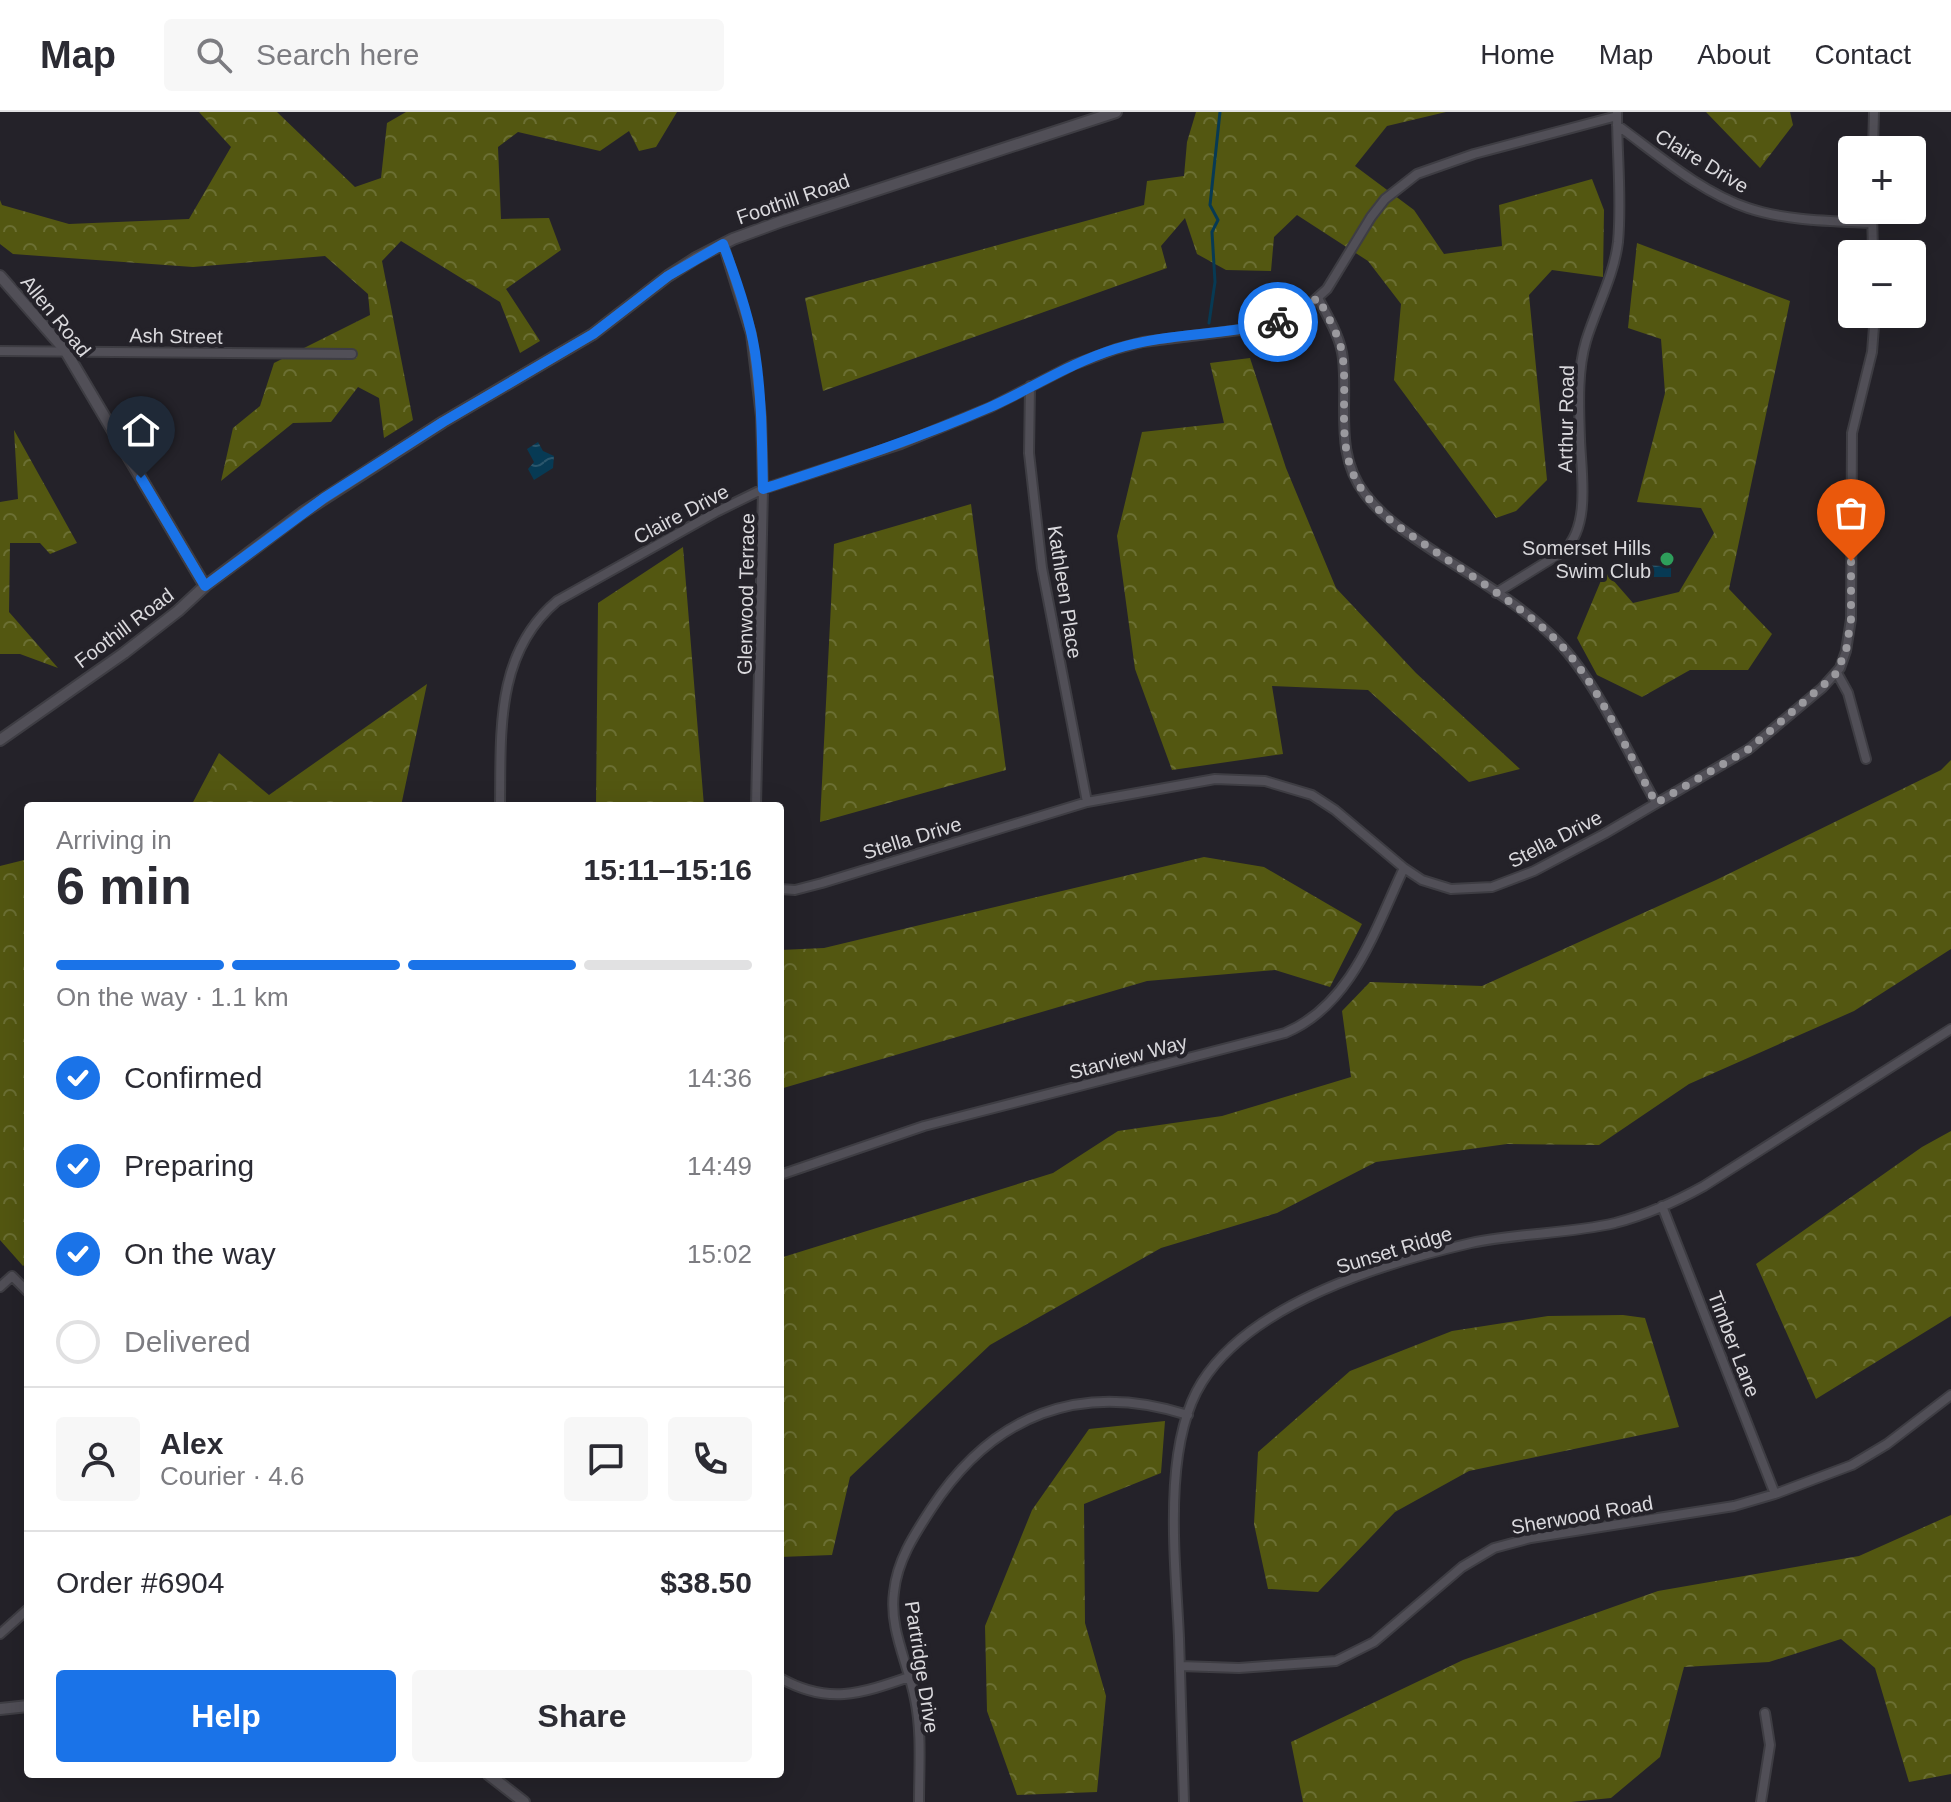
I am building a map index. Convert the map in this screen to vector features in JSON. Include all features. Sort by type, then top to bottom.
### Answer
[{"type":"street","name":"Foothill Road","points":[[0,740],[124,653],[205,586],[336,491],[443,422],[593,334],[668,276],[723,244],[796,216],[1116,112]]},
{"type":"street","points":[[1873,136],[1874,112]]},
{"type":"street","name":"Claire Drive","points":[[500,802],[504,689],[511,667],[531,628],[557,601],[763,489],[901,444],[991,407],[1073,365],[1116,349],[1167,338],[1256,328],[1279,322],[1318,298],[1333,281],[1385,199],[1417,174],[1474,154],[1617,118],[1723,197],[1749,208],[1838,220]]},
{"type":"street","name":"Arthur Road","points":[[1496,593],[1564,551],[1572,544],[1578,529],[1582,506],[1579,408],[1583,355],[1614,264],[1618,241],[1617,118]]},
{"type":"street","name":"Glenwood Terrace","points":[[723,244],[755,355],[761,417],[763,489],[756,802]]},
{"type":"street","name":"Allen Road","points":[[0,276],[65,350],[205,586]]},
{"type":"street","points":[[1318,298],[1343,358],[1344,448],[1353,477],[1385,517],[1496,593],[1557,641],[1575,662],[1656,803]]},
{"type":"street","points":[[1866,759],[1848,693],[1837,673],[1846,651],[1851,619],[1852,433],[1872,352],[1874,328]]},
{"type":"street","name":"Ash Street","points":[[0,351],[352,354]]},
{"type":"street","name":"Kathleen Place","points":[[1030,386],[1029,453],[1042,568],[1087,802]]},
{"type":"street","name":"Stella Drive","points":[[784,889],[795,890],[822,883],[1087,802],[1215,779],[1265,781],[1312,795],[1422,880],[1451,889],[1492,887],[1534,871],[1749,749],[1837,673]]},
{"type":"street","name":"Starview Way","points":[[784,1174],[924,1126],[1285,1033],[1304,1025],[1327,1007],[1348,980],[1404,868]]},
{"type":"street","name":"Sunset Ridge","points":[[1184,1802],[1175,1542],[1177,1460],[1188,1415],[1202,1383],[1230,1348],[1251,1331],[1340,1281],[1435,1252],[1516,1236],[1613,1223],[1662,1206],[1704,1186],[1951,1029]]},
{"type":"street","name":"Timber Lane","points":[[1662,1206],[1775,1494]]},
{"type":"street","points":[[0,1287],[12,1276],[24,1288]]},
{"type":"street","name":"Sherwood Road","points":[[1180,1666],[1239,1668],[1336,1661],[1374,1642],[1462,1567],[1494,1548],[1531,1538],[1734,1506],[1775,1494],[1852,1465],[1913,1426],[1951,1395]]},
{"type":"street","name":"Partridge Drive","points":[[919,1802],[918,1724],[893,1620],[894,1591],[911,1540],[941,1493],[987,1446],[1023,1421],[1060,1407],[1081,1403],[1144,1402],[1188,1415]]},
{"type":"street","points":[[0,1634],[24,1613]]},
{"type":"street","points":[[784,1680],[799,1688],[836,1695],[870,1690],[909,1677]]},
{"type":"street","points":[[0,1709],[24,1706]]},
{"type":"street","points":[[1761,1802],[1770,1745],[1765,1713]]},
{"type":"street","points":[[493,1778],[524,1802]]},
{"type":"green space","points":[[199,112],[277,112],[355,187],[381,178],[387,123],[406,112],[677,112],[656,147],[639,151],[629,131],[600,151],[518,132],[498,147],[501,219],[549,218],[561,250],[506,289],[540,341],[520,353],[500,302],[401,241],[382,261],[413,420],[384,438],[379,398],[358,387],[331,422],[293,423],[221,481],[233,428],[260,406],[274,363],[370,315],[368,294],[325,256],[193,267],[13,254],[0,244],[0,200],[2,205],[69,224],[189,219],[231,147]]},
{"type":"green space","points":[[1196,112],[1446,112],[1387,126],[1355,166],[1414,210],[1444,254],[1502,246],[1499,205],[1592,179],[1604,210],[1603,277],[1552,270],[1529,295],[1547,480],[1516,511],[1496,518],[1394,380],[1401,304],[1368,261],[1297,215],[1274,237],[1271,271],[1226,270],[1197,254],[1185,218],[1161,246],[1167,268],[823,391],[805,298],[1144,205],[1147,181],[1184,176],[1187,142]]},
{"type":"green space","points":[[1706,112],[1790,112],[1793,125],[1760,168]]},
{"type":"green space","points":[[1637,243],[1790,301],[1729,589],[1772,634],[1748,670],[1690,670],[1642,697],[1597,675],[1577,638],[1605,571],[1633,603],[1679,592],[1714,533],[1701,508],[1637,502],[1665,393],[1661,339],[1628,328]]},
{"type":"green space","points":[[1250,358],[1286,468],[1336,588],[1416,673],[1520,769],[1469,782],[1368,690],[1272,686],[1283,754],[1172,770],[1135,669],[1117,536],[1142,432],[1224,423],[1210,363]]},
{"type":"green space","points":[[14,430],[77,543],[50,554],[40,543],[10,543],[9,612],[58,668],[20,654],[0,654],[0,502],[18,499]]},
{"type":"green space","points":[[971,504],[1006,770],[820,822],[834,544]]},
{"type":"green space","points":[[683,547],[704,802],[596,802],[598,603]]},
{"type":"green space","points":[[427,684],[402,802],[193,802],[219,753],[269,795]]},
{"type":"green space","points":[[1951,760],[1951,949],[1854,1011],[1689,1084],[1599,1145],[1507,1144],[1376,1162],[1277,1213],[1161,1248],[990,1345],[850,1477],[832,1555],[784,1557],[784,1257],[1053,1173],[1118,1131],[1222,1116],[1351,1077],[1342,1011],[1370,982],[1482,986],[1716,880],[1941,770]]},
{"type":"green space","points":[[1204,857],[1264,867],[1362,924],[1330,987],[1275,970],[1147,981],[784,1088],[784,950],[824,948]]},
{"type":"green space","points":[[24,860],[23,1266],[0,1240],[0,866]]},
{"type":"green space","points":[[1951,1131],[1951,1316],[1816,1399],[1756,1264],[1922,1147]]},
{"type":"green space","points":[[1623,1315],[1645,1318],[1679,1427],[1469,1471],[1395,1512],[1318,1592],[1268,1589],[1254,1524],[1258,1452],[1350,1371],[1452,1331],[1548,1316]]},
{"type":"green space","points":[[1165,1421],[1161,1473],[1084,1504],[1085,1623],[1106,1696],[1097,1792],[1017,1795],[987,1711],[985,1626],[1032,1510],[1089,1429]]},
{"type":"green space","points":[[1951,1515],[1951,1774],[1909,1782],[1875,1668],[1841,1639],[1769,1662],[1684,1667],[1660,1757],[1611,1798],[1571,1802],[1303,1802],[1291,1742],[1463,1660],[1658,1591],[1859,1556]]},
{"type":"water","points":[[538,442],[543,451],[554,456],[553,468],[534,480],[528,469],[534,462],[527,449]]},
{"type":"water","name":"Somerset Hills Swim Club","points":[[1663,553],[1671,553],[1671,577],[1642,577],[1641,565],[1662,566]]},
{"type":"waterway","points":[[1209,323],[1215,282],[1212,232],[1218,220],[1210,205],[1220,112]]},
{"type":"way so far","points":[[1278,322],[1318,298],[1340,344],[1343,358],[1344,448],[1353,477],[1385,517],[1496,593],[1557,641],[1575,662],[1656,803],[1749,749],[1835,675],[1846,651],[1851,619],[1851,561]]},
{"type":"place","name":"Somerset Hills Swim Club","points":[[1667,559]]},
{"type":"route","points":[[141,478],[205,586],[324,498],[443,422],[593,334],[668,276],[723,244],[755,355],[763,489],[901,444],[991,407],[1073,365],[1116,349],[1167,338],[1256,328],[1278,322]]}]
